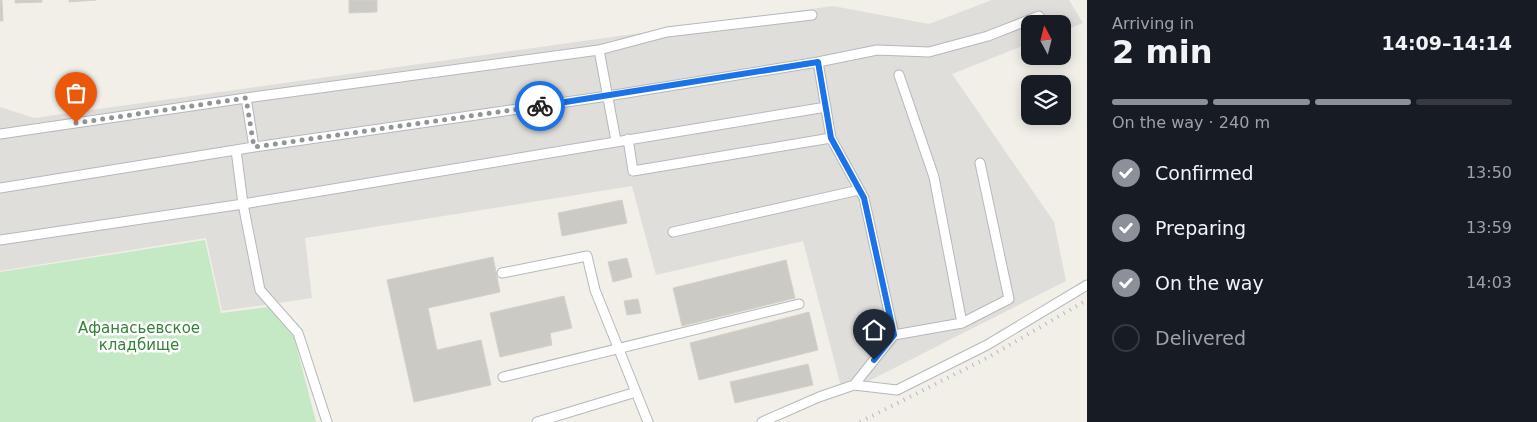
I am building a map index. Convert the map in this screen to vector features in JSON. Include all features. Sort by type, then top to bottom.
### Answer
[{"type":"lane","points":[[0,134],[598,50],[666,32],[812,15]]},
{"type":"lane","points":[[0,188],[254,147],[608,96],[818,62],[877,50],[929,52],[988,36],[1021,23]]},
{"type":"lane","points":[[598,50],[616,142]]},
{"type":"lane","points":[[818,62],[831,138],[864,198],[894,335]]},
{"type":"lane","points":[[899,75],[934,177],[962,323]]},
{"type":"lane","points":[[246,98],[254,147]]},
{"type":"lane","points":[[0,240],[243,204],[826,107]]},
{"type":"lane","points":[[628,140],[634,171],[831,138]]},
{"type":"lane","points":[[236,150],[243,204],[260,290],[298,333],[327,422]]},
{"type":"lane","points":[[854,385],[894,335],[962,323],[1009,299],[980,163]]},
{"type":"lane","points":[[673,232],[859,190]]},
{"type":"lane","points":[[502,272],[587,256],[595,290],[648,422]]},
{"type":"lane","points":[[762,422],[819,397],[854,385],[897,390],[987,345],[1087,285]]},
{"type":"lane","points":[[502,377],[799,304]]},
{"type":"lane","points":[[537,422],[636,392]]},
{"type":"shaded area","points":[[992,0],[1069,0],[1083,23],[1071,28],[1071,15],[1021,15],[1021,47],[952,74],[1054,222],[1066,281],[843,394],[803,241],[656,275],[632,186],[305,238],[312,298],[222,311],[206,238],[0,271],[0,107],[34,118],[833,6],[929,24]]},
{"type":"green space","name":"Афанасьевское кладбище","points":[[205,240],[221,313],[268,307],[294,337],[316,422],[0,422],[0,272]]},
{"type":"building","points":[[0,0],[2,0],[3,21],[0,21]]},
{"type":"building","points":[[15,0],[42,0],[42,2],[15,3]]},
{"type":"building","points":[[69,0],[96,0],[69,2]]},
{"type":"building","points":[[349,0],[377,0],[377,12],[349,13]]},
{"type":"building","points":[[622,200],[627,223],[562,236],[558,213]]},
{"type":"building","points":[[493,257],[500,292],[428,308],[437,350],[481,340],[491,385],[414,402],[387,280]]},
{"type":"building","points":[[627,258],[632,277],[613,282],[608,262]]},
{"type":"building","points":[[786,260],[795,298],[682,326],[673,288]]},
{"type":"building","points":[[564,296],[572,328],[550,333],[552,345],[500,357],[490,313]]},
{"type":"building","points":[[638,299],[641,313],[627,315],[624,301]]},
{"type":"building","points":[[809,312],[818,350],[699,380],[690,343]]},
{"type":"building","points":[[808,364],[813,385],[735,403],[730,382]]},
{"type":"railway","points":[[860,422],[987,358],[1087,300]]},
{"type":"way so far","points":[[76,123],[246,98],[254,147],[540,106]]},
{"type":"route","points":[[540,106],[818,62],[831,138],[864,198],[894,335],[874,360]]}]
